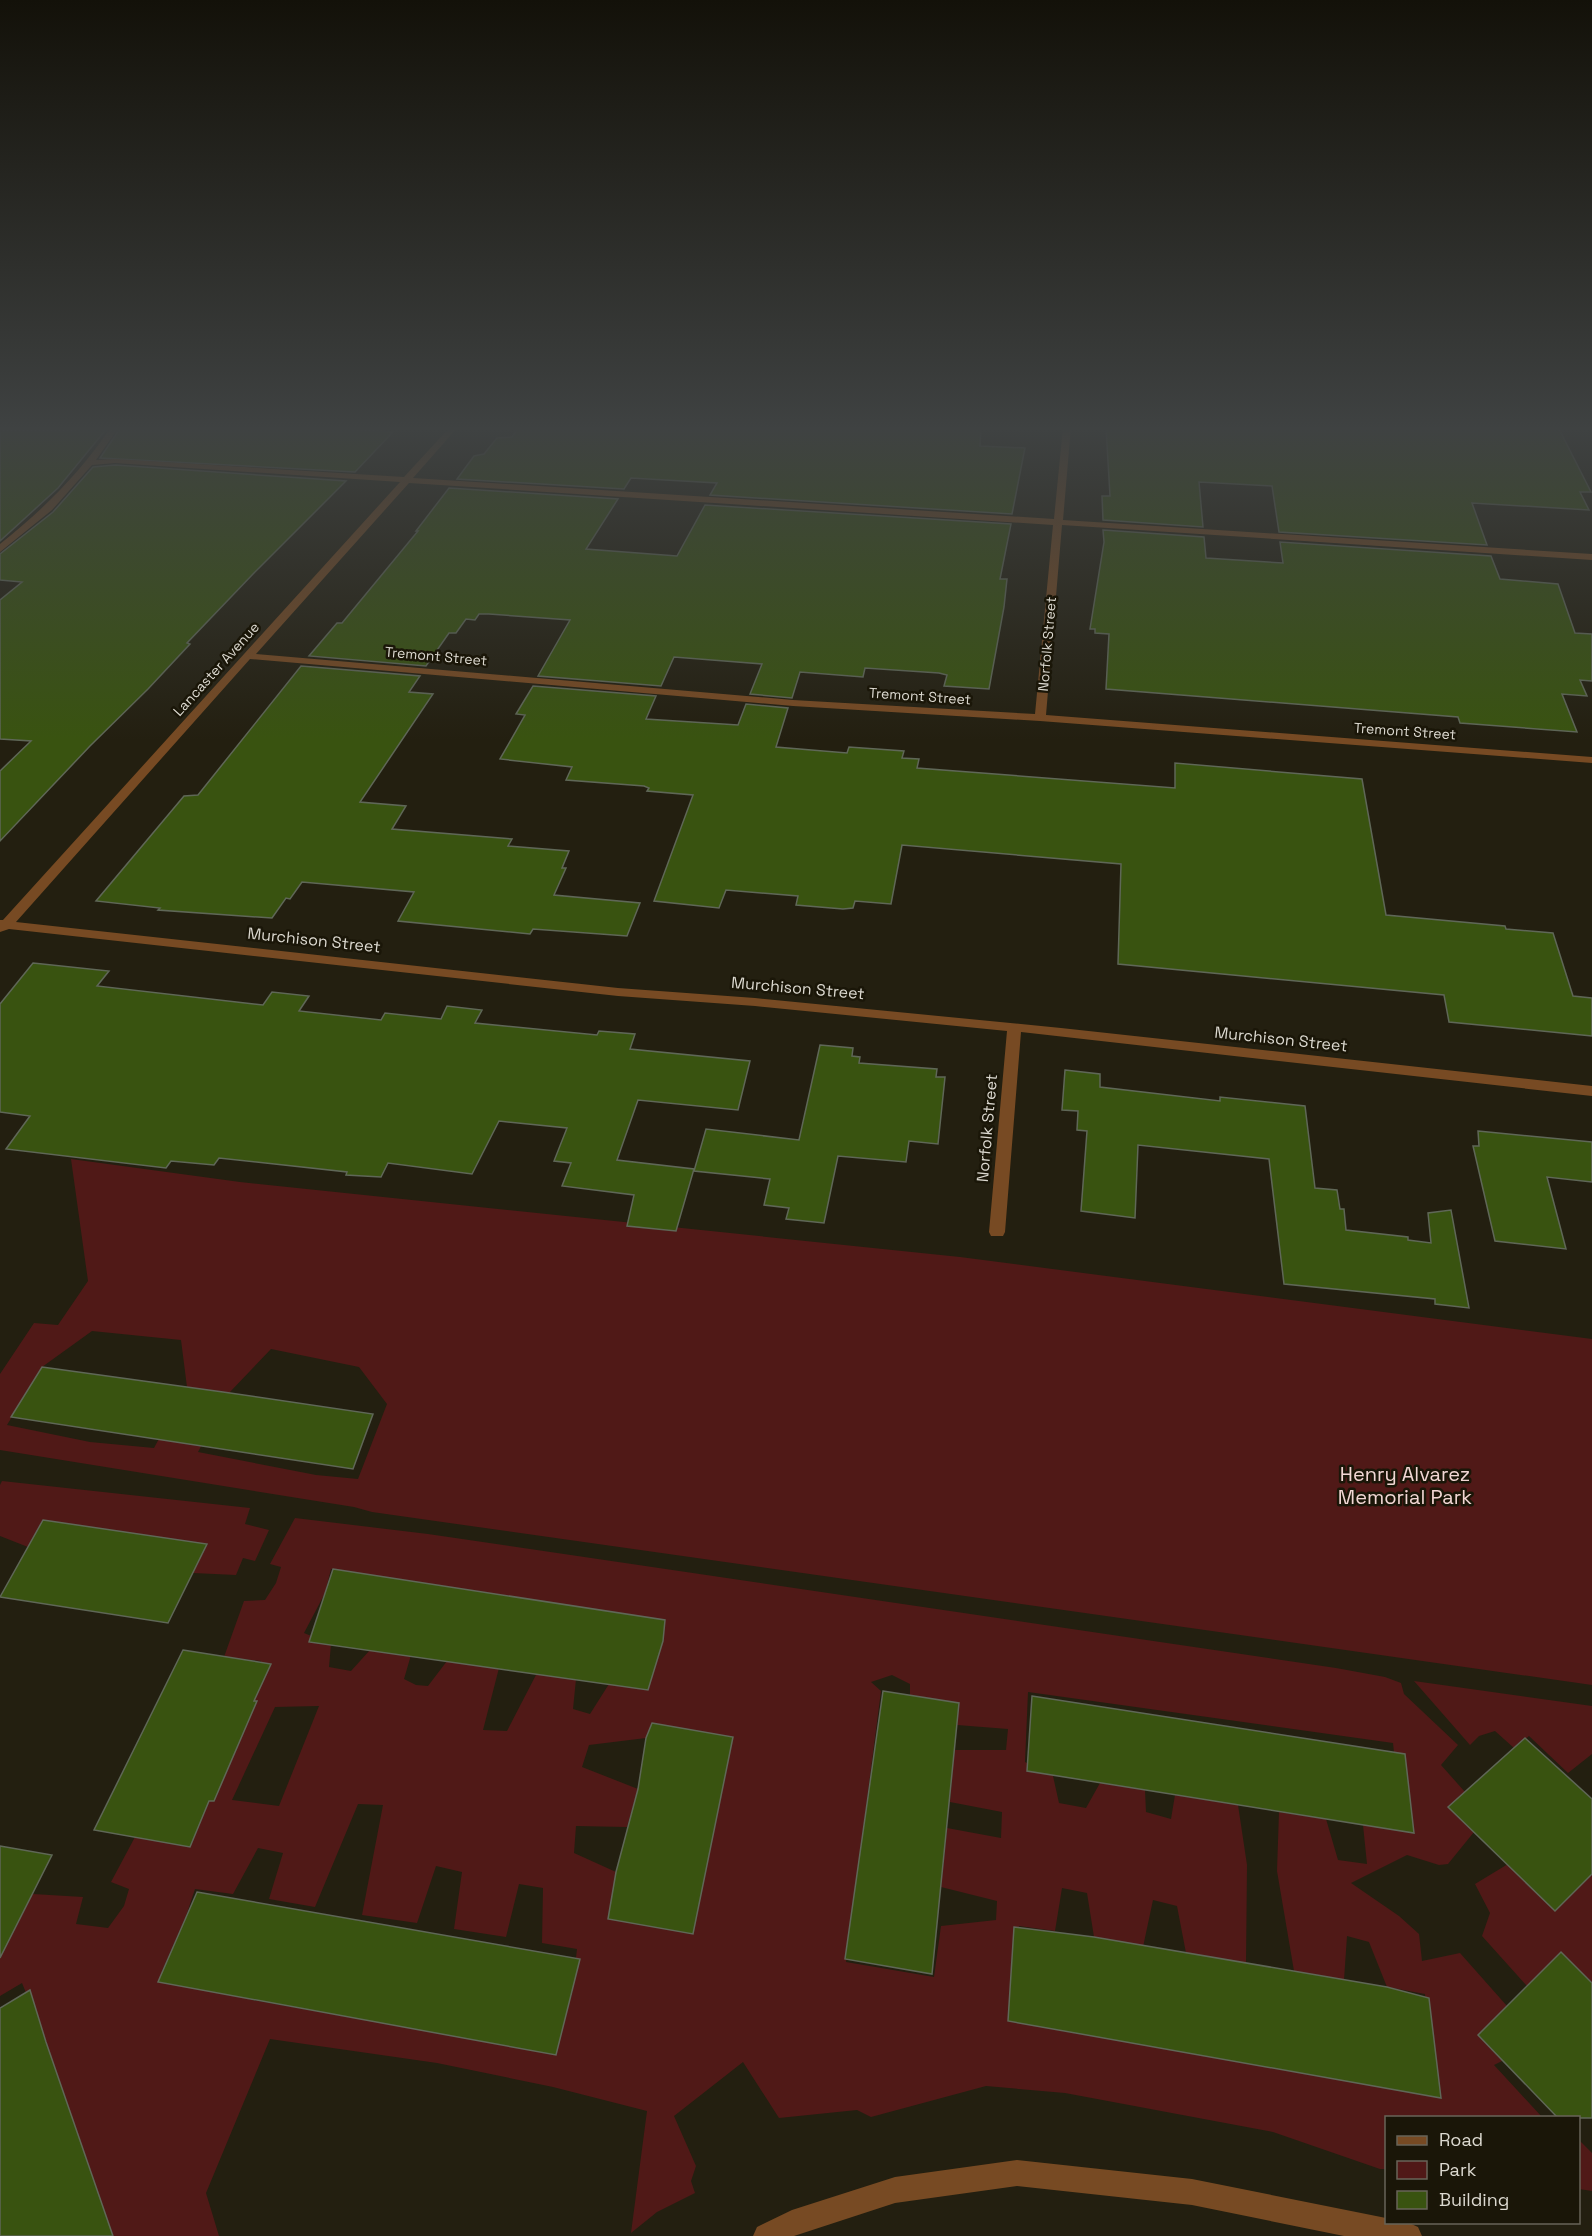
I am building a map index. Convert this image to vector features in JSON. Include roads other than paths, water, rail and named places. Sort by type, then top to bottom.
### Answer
[{"type":"street","points":[[0,549],[23,531]]},
{"type":"street","name":"Lancaster Avenue","points":[[2,927],[361,531]]},
{"type":"street","name":"Norfolk Street","points":[[1040,718],[1056,531]]},
{"type":"street","points":[[1188,531],[1592,557]]},
{"type":"street","name":"Tremont Street","points":[[248,656],[793,703],[1040,718],[1592,760]]},
{"type":"street","name":"Murchison Street","points":[[2,927],[618,992],[755,1002],[1014,1028],[1592,1091]]},
{"type":"street","name":"Norfolk Street","points":[[997,1232],[1014,1028]]},
{"type":"street","points":[[766,2236],[792,2223],[895,2190],[1017,2173],[1192,2192],[1409,2236]]},
{"type":"park label","name":"Henry Alvarez Memorial Park","points":[[1405,1486]]}]
